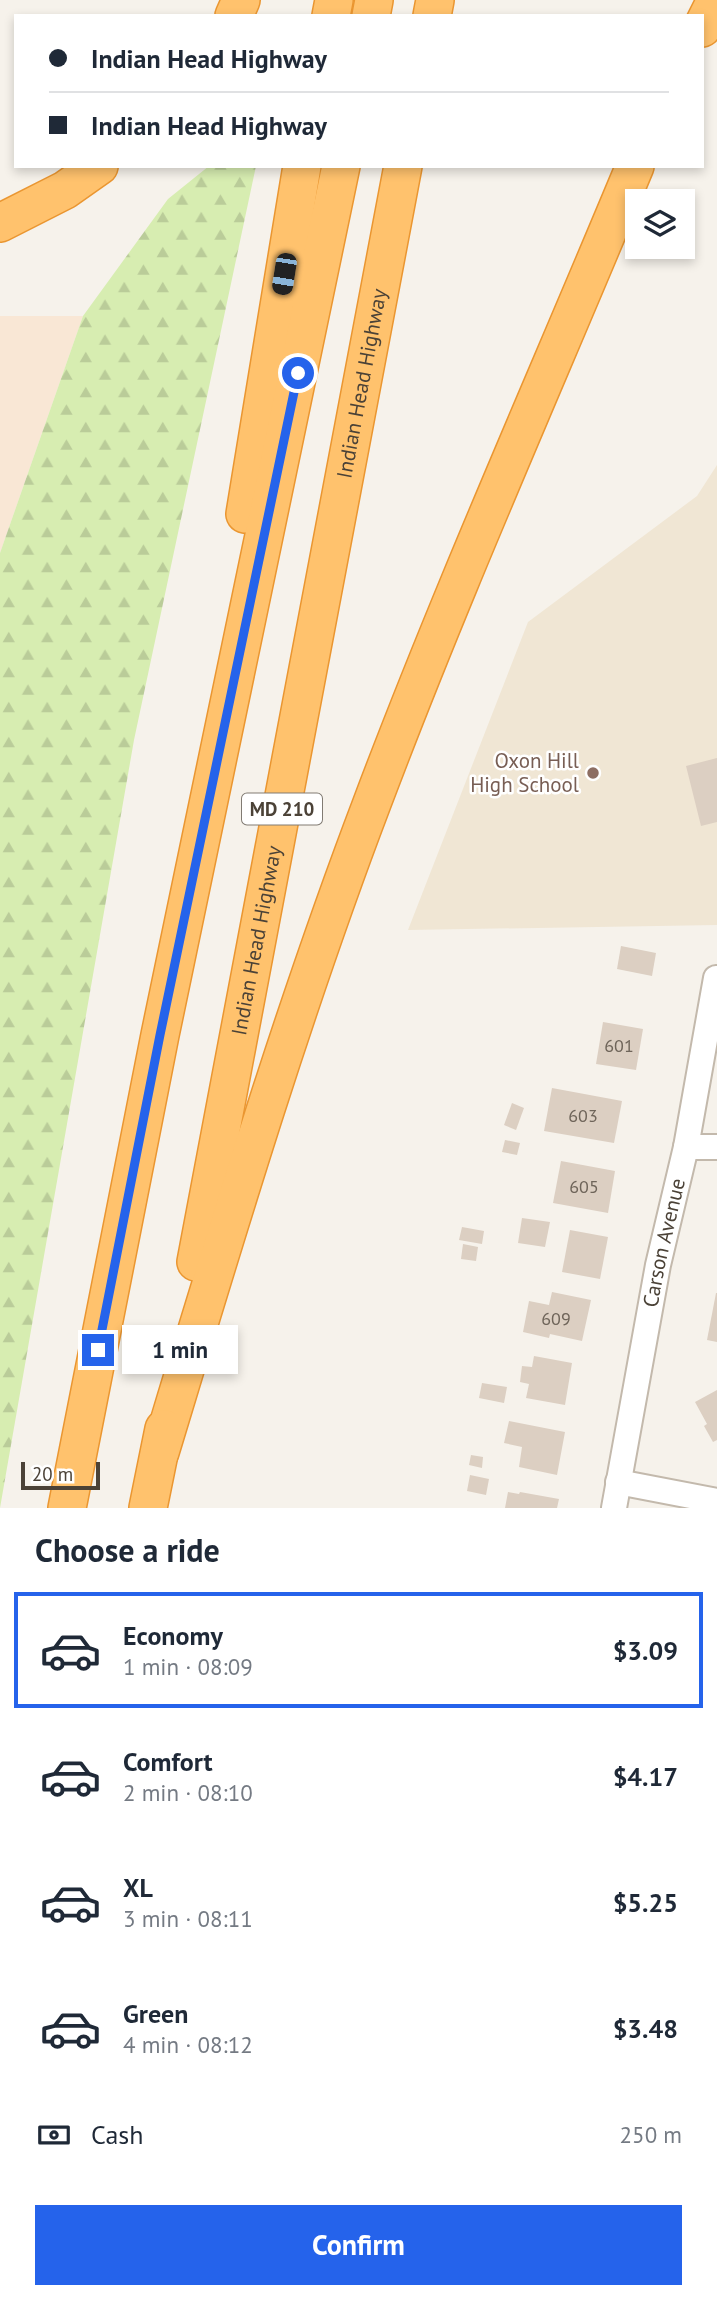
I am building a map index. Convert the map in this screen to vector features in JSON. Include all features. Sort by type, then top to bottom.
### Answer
[{"type":"highway","points":[[704,25],[716,0]]},
{"type":"highway","points":[[0,223],[65,190],[96,168]]},
{"type":"highway","points":[[160,1035],[302,168]]},
{"type":"highway","name":"MD 210","points":[[67,1508],[160,1035],[341,168]]},
{"type":"highway","name":"Indian Head Highway","points":[[148,1508],[403,168]]},
{"type":"highway","points":[[160,1451],[256,1136],[371,804],[434,646],[634,168]]},
{"type":"street","name":"Carson Avenue","points":[[614,1508],[658,1265],[685,1147],[716,978]]},
{"type":"street","points":[[685,1147],[717,1147]]},
{"type":"street","points":[[618,1482],[717,1501]]},
{"type":"shaded area","points":[[0,316],[83,316],[0,553]]},
{"type":"shaded area","name":"Oxon Hill High School","points":[[717,465],[717,925],[408,930],[528,622],[697,496]]},
{"type":"green space","points":[[207,168],[256,168],[134,740],[0,1508],[0,553],[83,316],[168,199]]},
{"type":"building","points":[[717,758],[717,822],[701,826],[686,766]]},
{"type":"building","points":[[621,946],[656,953],[652,976],[617,969]]},
{"type":"building","points":[[603,1022],[643,1029],[636,1070],[596,1064]]},
{"type":"building","points":[[552,1088],[622,1101],[614,1143],[544,1131]]},
{"type":"building","points":[[512,1103],[524,1108],[516,1130],[504,1125]]},
{"type":"building","points":[[505,1140],[520,1143],[517,1155],[502,1152]]},
{"type":"building","points":[[561,1161],[615,1171],[608,1213],[553,1203]]},
{"type":"building","points":[[522,1218],[550,1222],[545,1247],[518,1243]]},
{"type":"building","points":[[462,1227],[484,1231],[482,1244],[459,1240]]},
{"type":"building","points":[[570,1230],[608,1237],[600,1279],[562,1272]]},
{"type":"building","points":[[463,1244],[478,1247],[476,1261],[461,1259]]},
{"type":"building","points":[[552,1292],[591,1300],[582,1341],[523,1332],[529,1301],[549,1305]]},
{"type":"building","points":[[717,1293],[717,1342],[707,1340]]},
{"type":"building","points":[[534,1356],[572,1363],[565,1405],[526,1398],[529,1384],[520,1382],[522,1366],[532,1367]]},
{"type":"building","points":[[482,1383],[507,1387],[504,1403],[479,1398]]},
{"type":"building","points":[[717,1390],[717,1440],[713,1442],[695,1402]]},
{"type":"building","points":[[509,1421],[565,1432],[557,1475],[519,1467],[522,1447],[504,1443]]},
{"type":"building","points":[[471,1455],[483,1457],[482,1468],[469,1465]]},
{"type":"building","points":[[470,1475],[489,1479],[486,1495],[467,1491]]},
{"type":"building","points":[[508,1492],[559,1499],[557,1508],[505,1508]]},
{"type":"place","name":"Oxon Hill High School","points":[[593,773]]},
{"type":"route","points":[[98,1350],[160,1035],[298,373]]}]
